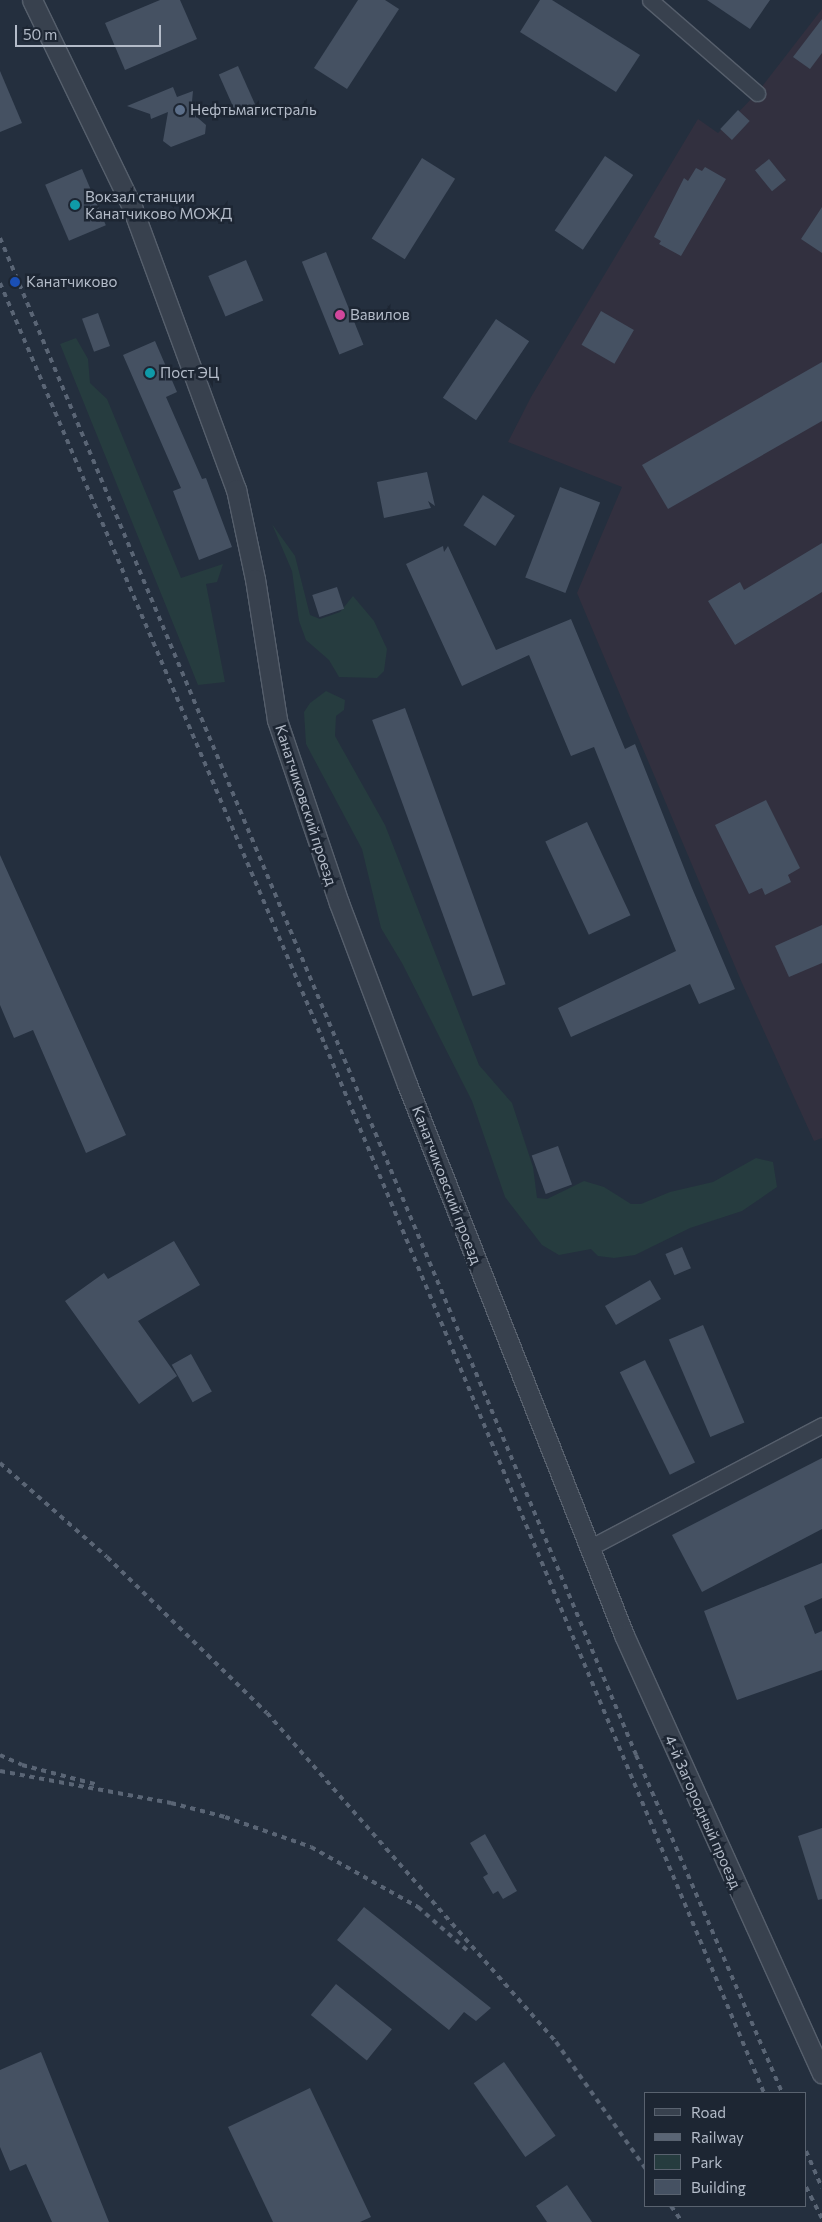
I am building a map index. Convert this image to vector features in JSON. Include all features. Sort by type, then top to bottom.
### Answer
[{"type":"street","name":"Канатчиковский проезд","points":[[32,0],[132,207],[236,489],[256,579],[277,720],[293,773],[407,1084],[589,1548]]},
{"type":"street","points":[[650,0],[758,93]]},
{"type":"street","points":[[589,1548],[617,1536],[822,1425]]},
{"type":"street","name":"4-й Загородный проезд","points":[[589,1548],[624,1635],[822,2073]]},
{"type":"shaded area","points":[[822,9],[822,1138],[814,1141],[742,983],[577,593],[622,487],[508,442],[531,397],[698,119],[718,133],[757,93]]},
{"type":"green space","points":[[76,338],[88,359],[90,383],[107,399],[181,578],[223,564],[217,582],[206,584],[225,682],[198,685],[60,344]]},
{"type":"green space","points":[[272,524],[295,556],[310,615],[320,619],[340,612],[353,596],[374,621],[387,649],[384,671],[377,678],[339,677],[329,660],[306,640],[299,621],[292,571]]},
{"type":"green space","points":[[326,691],[345,700],[344,710],[336,716],[335,736],[385,825],[479,1065],[512,1103],[533,1167],[537,1198],[547,1199],[584,1181],[604,1187],[631,1204],[641,1204],[670,1192],[713,1182],[756,1158],[773,1162],[777,1187],[742,1211],[690,1228],[635,1255],[614,1258],[598,1256],[591,1249],[559,1255],[542,1245],[505,1197],[472,1101],[402,963],[381,928],[362,849],[306,744],[304,712],[310,703]]},
{"type":"building","points":[[160,0],[180,0],[197,39],[125,70],[105,23]]},
{"type":"building","points":[[358,0],[385,0],[399,9],[347,89],[314,68]]},
{"type":"building","points":[[540,0],[552,0],[640,55],[616,92],[520,32]]},
{"type":"building","points":[[707,0],[770,0],[750,29]]},
{"type":"building","points":[[822,19],[822,53],[810,69],[793,57]]},
{"type":"building","points":[[238,66],[257,108],[238,117],[219,75]]},
{"type":"building","points":[[0,71],[22,123],[0,132]]},
{"type":"building","points":[[173,87],[177,97],[193,91],[191,112],[206,125],[205,134],[171,147],[163,141],[168,112],[151,119],[150,114],[127,106]]},
{"type":"building","points":[[738,110],[750,121],[732,140],[720,129]]},
{"type":"building","points":[[605,156],[633,175],[583,250],[555,231]]},
{"type":"building","points":[[422,158],[455,179],[405,259],[372,239]]},
{"type":"building","points":[[769,159],[786,180],[772,191],[755,170]]},
{"type":"building","points":[[705,167],[726,179],[681,256],[659,244],[661,241],[654,237],[684,178],[688,181],[696,168],[702,171]]},
{"type":"building","name":"Вокзал станции Канатчиково МОЖД","points":[[82,169],[106,225],[69,241],[45,185]]},
{"type":"building","points":[[822,207],[822,253],[801,239]]},
{"type":"building","points":[[326,252],[363,345],[339,354],[302,262]]},
{"type":"building","points":[[246,260],[263,301],[225,317],[208,276]]},
{"type":"building","points":[[601,311],[634,330],[614,364],[582,345]]},
{"type":"building","points":[[98,313],[110,346],[94,352],[82,319]]},
{"type":"building","points":[[496,319],[529,341],[476,420],[443,398]]},
{"type":"building","points":[[155,341],[177,392],[166,397],[202,479],[206,478],[232,547],[199,560],[173,491],[181,488],[123,355]]},
{"type":"building","points":[[822,362],[822,421],[668,509],[642,465]]},
{"type":"building","points":[[427,472],[435,506],[428,501],[431,508],[384,518],[377,482]]},
{"type":"building","points":[[560,487],[600,502],[565,593],[525,578]]},
{"type":"building","points":[[483,495],[515,516],[495,546],[463,525]]},
{"type":"building","points":[[822,543],[822,592],[735,645],[708,601],[740,582],[744,590]]},
{"type":"building","points":[[443,546],[444,552],[448,546],[496,650],[571,619],[625,749],[635,744],[692,888],[735,989],[699,1004],[690,984],[571,1037],[558,1008],[676,951],[594,747],[571,756],[529,655],[462,686],[406,564]]},
{"type":"building","points":[[337,587],[344,609],[319,617],[312,595]]},
{"type":"building","points":[[405,708],[506,984],[473,996],[372,720]]},
{"type":"building","points":[[766,800],[800,868],[788,875],[791,882],[765,895],[762,888],[749,894],[715,825]]},
{"type":"building","points":[[587,822],[631,915],[589,935],[545,841]]},
{"type":"building","points":[[0,855],[126,1135],[86,1153],[33,1030],[14,1038],[0,1005]]},
{"type":"building","points":[[822,925],[822,963],[789,977],[775,946]]},
{"type":"building","points":[[558,1146],[572,1185],[546,1194],[532,1156]]},
{"type":"building","points":[[174,1241],[200,1285],[138,1321],[177,1376],[139,1404],[65,1301],[104,1273],[108,1279]]},
{"type":"building","points":[[682,1247],[691,1268],[674,1275],[665,1254]]},
{"type":"building","points":[[650,1280],[661,1299],[616,1325],[605,1306]]},
{"type":"building","points":[[703,1325],[744,1423],[710,1437],[669,1339]]},
{"type":"building","points":[[191,1354],[212,1392],[193,1402],[172,1365]]},
{"type":"building","points":[[645,1360],[695,1462],[670,1475],[620,1372]]},
{"type":"building","points":[[822,1458],[822,1529],[702,1592],[672,1535]]},
{"type":"building","points":[[822,1563],[822,1598],[804,1606],[815,1634],[822,1631],[822,1670],[737,1700],[704,1611]]},
{"type":"building","points":[[822,1828],[822,1899],[818,1900],[798,1836]]},
{"type":"building","points":[[485,1834],[517,1891],[503,1899],[498,1891],[493,1894],[483,1877],[488,1874],[470,1843]]},
{"type":"building","points":[[364,1907],[491,2008],[476,2021],[464,2012],[449,2030],[337,1940]]},
{"type":"building","points":[[336,1984],[392,2029],[367,2060],[311,2015]]},
{"type":"building","points":[[41,2052],[109,2222],[52,2222],[26,2164],[10,2171],[0,2147],[0,2070]]},
{"type":"building","points":[[504,2062],[556,2136],[525,2157],[474,2083]]},
{"type":"building","points":[[310,2088],[371,2217],[360,2222],[273,2222],[228,2127]]},
{"type":"building","points":[[567,2185],[592,2222],[547,2222],[536,2206]]},
{"type":"railway","points":[[0,238],[636,1755],[782,2092]]},
{"type":"railway","points":[[0,283],[325,1045],[764,2092]]},
{"type":"railway","points":[[0,1463],[107,1557],[267,1713],[556,2042],[644,2166]]},
{"type":"railway","points":[[0,1755],[22,1765],[98,1785]]},
{"type":"railway","points":[[0,1771],[171,1803],[225,1817],[311,1847],[418,1907],[468,1951]]},
{"type":"railway","points":[[807,2153],[822,2188]]},
{"type":"railway","points":[[807,2189],[822,2218]]},
{"type":"railway","points":[[672,2207],[682,2222]]},
{"type":"place","name":"Нефтьмагистраль","points":[[180,110]]},
{"type":"place","name":"Вокзал станции Канатчиково МОЖД","points":[[75,205]]},
{"type":"place","name":"Канатчиково","points":[[15,282]]},
{"type":"place","name":"Вавилов","points":[[340,315]]},
{"type":"place","name":"Пост ЭЦ","points":[[150,373]]}]
